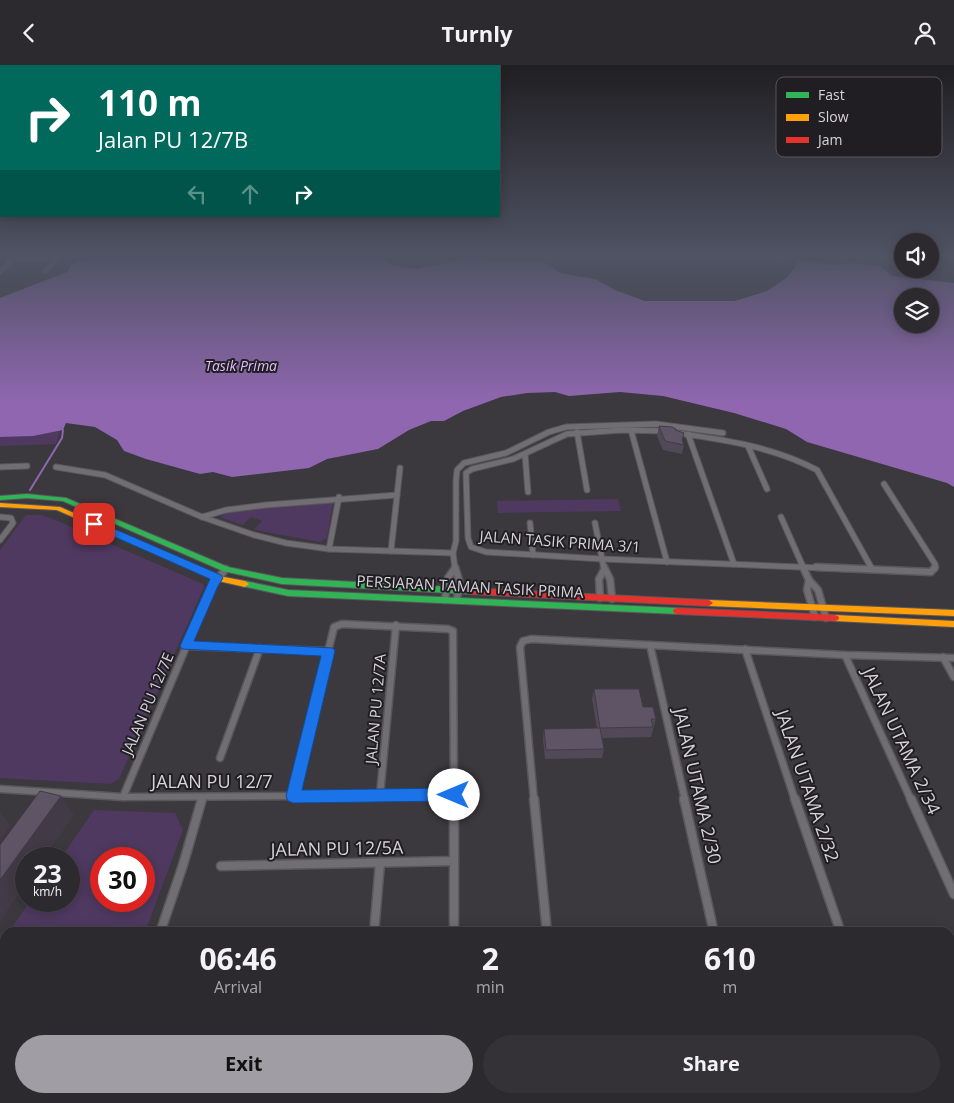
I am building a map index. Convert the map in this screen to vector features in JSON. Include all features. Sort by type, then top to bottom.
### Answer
[{"type":"main road","name":"PERSIARAN TAMAN TASIK PRIMA","points":[[0,497],[27,496],[64,499],[226,569],[282,581],[612,599],[954,613]]},
{"type":"main road","name":"PERSIARAN TAMAN TASIK PRIMA","points":[[0,505],[58,508],[217,578],[288,593],[954,624]]},
{"type":"street","points":[[458,600],[459,580],[453,553],[456,541],[456,481],[457,470],[464,463],[506,453],[549,432],[566,427],[656,424],[723,433]]},
{"type":"street","points":[[631,430],[667,562]]},
{"type":"street","name":"JALAN TASIK PRIMA 3/1","points":[[872,569],[817,470],[805,461],[748,446],[688,434],[654,430],[577,432],[567,433],[525,454],[472,469],[466,473],[468,538],[471,547],[479,551],[602,559],[931,572],[935,569],[935,564],[884,484]]},
{"type":"street","points":[[577,432],[588,490]]},
{"type":"street","points":[[688,434],[734,564]]},
{"type":"street","points":[[748,446],[767,489]]},
{"type":"street","points":[[525,454],[528,492]]},
{"type":"street","points":[[0,467],[27,466]]},
{"type":"street","points":[[56,467],[105,475],[202,517],[254,535],[294,544],[329,549],[453,553]]},
{"type":"street","points":[[391,551],[400,468]]},
{"type":"street","points":[[202,517],[224,510],[339,497],[397,495]]},
{"type":"street","points":[[329,549],[339,497]]},
{"type":"street","points":[[0,517],[10,518],[12,523],[0,540]]},
{"type":"street","points":[[781,517],[809,580],[818,590],[826,618]]},
{"type":"street","points":[[530,523],[534,555]]},
{"type":"street","points":[[595,523],[604,570],[610,579],[612,599]]},
{"type":"street","points":[[445,600],[448,579],[455,568]]},
{"type":"street","name":"JALAN PU 12/7E","points":[[123,797],[212,585],[226,569]]},
{"type":"street","points":[[600,598],[599,579],[604,570]]},
{"type":"street","points":[[809,580],[807,590],[815,617]]},
{"type":"street","points":[[293,796],[334,627],[337,624],[396,625],[453,631],[454,927]]},
{"type":"street","name":"JALAN PU 12/7A","points":[[380,795],[396,625]]},
{"type":"street","points":[[546,927],[520,647],[523,641],[531,639],[845,655],[954,658]]},
{"type":"street","name":"JALAN UTAMA 2/30","points":[[650,645],[713,927]]},
{"type":"street","points":[[186,646],[328,651]]},
{"type":"street","points":[[220,758],[260,648]]},
{"type":"street","name":"JALAN UTAMA 2/32","points":[[746,649],[839,927]]},
{"type":"street","name":"JALAN UTAMA 2/34","points":[[845,655],[954,894]]},
{"type":"street","points":[[942,657],[954,677]]},
{"type":"street","name":"JALAN PU 12/7","points":[[0,789],[123,797],[454,795]]},
{"type":"street","points":[[162,927],[183,865],[202,798]]},
{"type":"street","name":"JALAN PU 12/5A","points":[[221,866],[454,861]]},
{"type":"street","points":[[375,927],[380,863]]},
{"type":"shaded area","points":[[51,431],[60,431],[56,444],[0,446],[0,437],[33,436]]},
{"type":"shaded area","points":[[618,499],[621,511],[498,513],[497,501]]},
{"type":"shaded area","points":[[328,501],[333,502],[327,538],[320,542],[254,529],[262,521],[251,517],[243,525],[220,517],[225,513]]},
{"type":"shaded area","points":[[26,515],[42,515],[60,522],[203,584],[204,587],[119,779],[110,784],[0,778],[0,550]]},
{"type":"shaded area","points":[[94,810],[175,813],[183,830],[155,905],[155,847],[90,847],[90,912],[152,912],[147,927],[12,927],[23,912],[80,912],[80,847],[68,847]]},
{"type":"water","name":"Tasik Prima","points":[[0,304],[894,304],[894,333],[939,333],[939,304],[954,304],[954,487],[947,483],[807,442],[786,429],[734,413],[663,396],[620,392],[569,396],[555,392],[527,393],[501,397],[463,411],[444,421],[431,421],[409,430],[378,449],[327,459],[309,468],[232,477],[213,472],[200,474],[124,451],[117,440],[95,427],[66,423],[63,430],[33,436],[0,437]]},
{"type":"building","points":[[659,426],[672,427],[684,433],[682,440],[684,445],[665,441]]},
{"type":"building","points":[[594,689],[639,689],[643,707],[653,707],[656,719],[651,719],[653,727],[600,728]]},
{"type":"building","points":[[600,728],[604,749],[546,750],[544,729]]},
{"type":"building","points":[[40,791],[61,796],[24,847],[15,847],[15,859],[0,880],[0,845]]},
{"type":"waterway","points":[[30,490],[62,438],[63,430]]},
{"type":"traffic: fast","points":[[0,498],[27,496],[64,499],[226,569],[282,581],[468,591]]},
{"type":"traffic: fast","points":[[245,584],[288,593],[677,611]]},
{"type":"traffic: slow","points":[[0,505],[58,508],[217,578],[245,584]]},
{"type":"traffic: slow","points":[[709,603],[954,613]]},
{"type":"traffic: slow","points":[[835,618],[954,624]]},
{"type":"traffic: jam","points":[[468,591],[709,603]]},
{"type":"traffic: jam","points":[[677,611],[835,618]]},
{"type":"route","points":[[94,524],[217,578],[212,585],[186,646],[328,651],[293,796],[454,795]]}]
